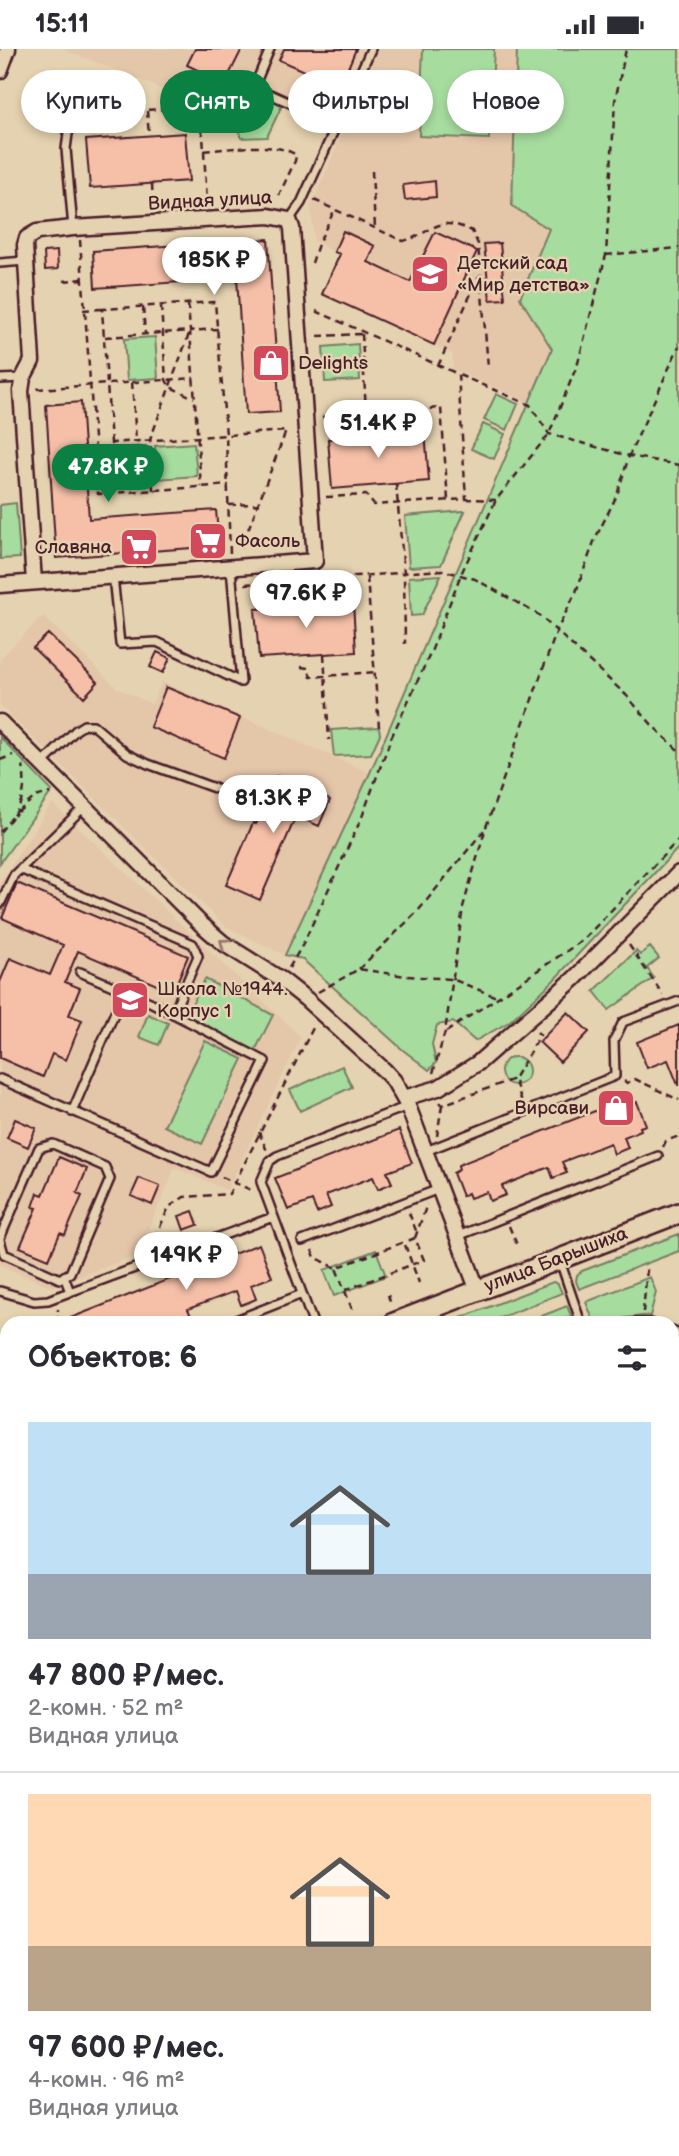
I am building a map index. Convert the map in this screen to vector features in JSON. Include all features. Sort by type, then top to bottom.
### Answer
[{"type":"main road","name":"улица Барышиха","points":[[393,1315],[478,1291],[679,1213]]},
{"type":"street","points":[[0,71],[8,49]]},
{"type":"street","name":"Видная улица","points":[[34,582],[22,384],[32,361],[25,245],[31,233],[76,228],[269,216],[289,220],[292,228],[314,561]]},
{"type":"street","points":[[0,585],[314,561]]},
{"type":"street","points":[[0,722],[201,924],[223,943],[282,980],[306,999],[384,1070],[406,1102],[430,1150],[435,1191],[457,1236],[478,1291]]},
{"type":"street","points":[[406,1102],[457,1078],[478,1063],[529,1020],[622,933],[679,873]]},
{"type":"lane","points":[[270,49],[257,80],[261,90],[288,102]]},
{"type":"lane","points":[[361,70],[371,49]]},
{"type":"lane","points":[[68,133],[66,149],[76,228]]},
{"type":"lane","points":[[289,220],[302,203],[333,133]]},
{"type":"lane","points":[[0,263],[26,261]]},
{"type":"lane","points":[[0,379],[22,384]]},
{"type":"lane","points":[[113,576],[120,645],[157,642],[241,682],[231,568]]},
{"type":"lane","points":[[42,764],[76,730],[84,725],[93,725],[112,744],[137,759],[250,801]]},
{"type":"lane","points":[[0,904],[8,885],[20,869],[85,807]]},
{"type":"lane","points":[[20,869],[193,944],[198,956],[173,1014]]},
{"type":"lane","points":[[0,1079],[211,1172],[265,1061],[173,1014],[80,972]]},
{"type":"lane","points":[[72,1112],[124,991]]},
{"type":"lane","points":[[430,1150],[615,1076],[614,1041],[624,1023],[679,1001]]},
{"type":"lane","points":[[310,1316],[261,1182],[270,1161],[406,1102]]},
{"type":"lane","points":[[52,1144],[104,1167],[110,1179],[70,1273],[64,1276],[60,1279],[4,1254],[0,1239],[39,1147],[52,1144]]},
{"type":"lane","points":[[457,1236],[658,1156]]},
{"type":"lane","points":[[302,1241],[435,1191]]},
{"type":"lane","points":[[0,1291],[34,1301],[59,1297],[273,1217]]},
{"type":"lane","points":[[560,1259],[579,1316]]},
{"type":"lane","points":[[64,1276],[70,1292]]},
{"type":"lane","points":[[246,1316],[302,1294]]},
{"type":"path","points":[[282,980],[303,944],[316,911],[362,817],[391,738],[431,652],[461,574],[496,500],[549,434],[578,363],[606,255],[615,101],[626,49]]},
{"type":"path","points":[[149,136],[147,110],[171,109],[186,113],[198,123],[203,135],[207,202]]},
{"type":"path","points":[[204,151],[274,148],[293,152],[296,155],[295,160],[279,195]]},
{"type":"path","points":[[372,171],[375,228]]},
{"type":"path","points":[[152,184],[153,206]]},
{"type":"path","points":[[311,198],[402,240],[411,239],[435,225],[448,223],[472,230],[477,236],[488,367]]},
{"type":"path","points":[[312,263],[335,210]]},
{"type":"path","points":[[76,228],[97,494],[229,485]]},
{"type":"path","points":[[606,255],[679,248]]},
{"type":"path","points":[[439,366],[481,273]]},
{"type":"path","points":[[64,281],[82,279]]},
{"type":"path","points":[[83,310],[215,302],[226,435],[231,568]]},
{"type":"path","points":[[188,304],[201,487]]},
{"type":"path","points":[[161,306],[166,380],[170,387],[195,399]]},
{"type":"path","points":[[143,307],[145,334]]},
{"type":"path","points":[[102,309],[115,493]]},
{"type":"path","points":[[316,311],[530,405],[549,434],[629,456],[679,465]]},
{"type":"path","points":[[103,337],[218,330]]},
{"type":"path","points":[[153,490],[150,440],[190,331]]},
{"type":"path","points":[[318,336],[364,334]]},
{"type":"path","points":[[364,334],[366,413]]},
{"type":"path","points":[[442,1105],[428,1091],[445,1032],[463,907],[486,827],[557,630],[576,592],[595,539],[617,495],[629,456],[679,346]]},
{"type":"path","points":[[458,374],[466,499]]},
{"type":"path","points":[[22,384],[88,385],[194,378]]},
{"type":"path","points":[[132,382],[136,441]]},
{"type":"path","points":[[322,417],[441,408],[448,500]]},
{"type":"path","points":[[390,411],[392,435]]},
{"type":"path","points":[[111,443],[286,431],[241,548]]},
{"type":"path","points":[[396,484],[404,573],[405,644]]},
{"type":"path","points":[[310,497],[366,495],[374,505],[466,499],[496,500]]},
{"type":"path","points":[[229,505],[258,503]]},
{"type":"path","points":[[314,561],[319,605]]},
{"type":"path","points":[[232,585],[442,571],[475,579],[539,615],[557,630],[626,695],[679,751]]},
{"type":"path","points":[[367,576],[379,727]]},
{"type":"path","points":[[324,655],[329,740]]},
{"type":"path","points":[[300,667],[308,668],[311,677],[375,672]]},
{"type":"path","points":[[0,760],[18,752]]},
{"type":"path","points":[[0,832],[22,802],[25,778],[20,759]]},
{"type":"path","points":[[14,815],[35,797],[57,792]]},
{"type":"path","points":[[306,999],[359,969],[418,911],[486,827]]},
{"type":"path","points":[[445,1032],[583,940],[679,839]]},
{"type":"path","points":[[622,933],[669,1005]]},
{"type":"path","points":[[359,969],[452,979],[499,998]]},
{"type":"path","points":[[442,1105],[514,1079],[536,1041]]},
{"type":"path","points":[[615,1076],[627,1083],[635,1079],[679,1100]]},
{"type":"path","points":[[514,1079],[525,1112]]},
{"type":"path","points":[[430,1150],[442,1105]]},
{"type":"path","points":[[259,1132],[268,1156]]},
{"type":"path","points":[[658,1156],[666,1141],[679,1136]]},
{"type":"path","points":[[231,1181],[253,1191]]},
{"type":"path","points":[[336,1268],[416,1235],[435,1191]]},
{"type":"path","points":[[345,1290],[424,1260],[405,1202]]},
{"type":"path","points":[[506,1217],[517,1245]]},
{"type":"path","points":[[404,1242],[419,1283]]},
{"type":"path","points":[[315,1257],[336,1268],[352,1309]]},
{"type":"path","points":[[646,1316],[647,1269]]},
{"type":"path","points":[[388,1295],[393,1315]]},
{"type":"path","points":[[58,1316],[59,1297]]},
{"type":"shaded area","name":"Детский сад «Мир детства»","points":[[63,49],[517,49],[516,70],[447,70],[447,133],[514,133],[512,206],[549,229],[520,298],[552,349],[529,403],[453,369],[453,354],[322,294],[340,255],[314,241],[311,206],[343,133],[433,133],[433,70],[288,70],[288,106],[274,100],[274,70],[160,70],[160,88],[146,82],[146,70],[115,70]]},
{"type":"shaded area","points":[[43,616],[117,688],[152,704],[162,682],[370,773],[285,955],[225,926],[0,705],[0,659]]},
{"type":"shaded area","name":"Школа №1944. Корпус 1","points":[[52,803],[301,1037],[227,1190],[175,1168],[137,1255],[51,1287],[0,1265],[0,883]]},
{"type":"green space","points":[[423,49],[494,49],[493,70],[447,70],[447,133],[489,133],[489,139],[419,136],[419,133],[433,133],[433,70],[422,70]]},
{"type":"green space","points":[[517,49],[679,49],[679,847],[552,982],[509,1022],[475,1041],[453,1022],[437,1025],[432,1044],[436,1063],[429,1070],[302,959],[285,955],[370,773],[552,349],[520,298],[549,229],[512,206],[514,133],[564,133],[564,70],[516,70]]},
{"type":"green space","points":[[274,101],[282,105],[274,122]]},
{"type":"green space","points":[[240,133],[269,133],[267,137],[241,138]]},
{"type":"green space","points":[[155,337],[158,378],[127,380],[124,339]]},
{"type":"green space","points":[[358,344],[360,380],[325,382],[323,347]]},
{"type":"green space","points":[[496,394],[518,404],[507,430],[484,420]]},
{"type":"green space","points":[[483,424],[505,434],[494,459],[471,449]]},
{"type":"green space","points":[[194,443],[197,476],[157,479],[155,446]]},
{"type":"green space","points":[[146,446],[148,478],[120,480],[117,448]]},
{"type":"green space","points":[[16,503],[20,558],[0,559],[0,505]]},
{"type":"green space","points":[[465,511],[441,565],[409,567],[405,516]]},
{"type":"green space","points":[[441,575],[422,615],[411,616],[409,577]]},
{"type":"green space","points":[[379,727],[380,734],[371,754],[334,756],[331,730]]},
{"type":"green space","points":[[0,737],[52,791],[0,863]]},
{"type":"green space","points":[[650,947],[659,958],[647,968],[654,978],[609,1010],[594,991],[636,951],[640,955]]},
{"type":"green space","points":[[205,979],[273,1015],[255,1051],[186,1015]]},
{"type":"green space","points":[[148,1014],[168,1023],[159,1045],[139,1037]]},
{"type":"green space","points":[[205,1041],[243,1059],[202,1144],[164,1126]]},
{"type":"green space","points":[[515,1057],[525,1061],[529,1071],[525,1081],[515,1085],[505,1081],[501,1071],[505,1061]]},
{"type":"green space","points":[[342,1066],[352,1087],[300,1111],[290,1090]]},
{"type":"green space","points":[[679,1234],[679,1251],[579,1289],[577,1275],[582,1271]]},
{"type":"green space","points":[[376,1250],[386,1276],[334,1296],[324,1270]]},
{"type":"green space","points":[[650,1277],[656,1292],[650,1316],[592,1316],[586,1302]]},
{"type":"green space","points":[[553,1282],[558,1284],[562,1293],[504,1316],[466,1316]]},
{"type":"green space","points":[[567,1306],[571,1316],[542,1316]]},
{"type":"building","points":[[195,49],[242,49],[232,70],[198,70],[187,65]]},
{"type":"building","points":[[284,49],[356,49],[347,70],[302,70],[279,60]]},
{"type":"building","points":[[185,133],[189,181],[90,188],[86,140]]},
{"type":"building","points":[[435,181],[436,197],[405,200],[403,185]]},
{"type":"building","points":[[343,231],[375,246],[368,262],[410,282],[435,232],[477,251],[434,345],[322,294],[340,254],[334,252]]},
{"type":"building","points":[[268,239],[280,412],[246,414],[237,278],[95,288],[93,251]]},
{"type":"building","points":[[500,243],[505,299],[490,300],[484,244]]},
{"type":"building","points":[[57,251],[58,269],[45,270],[44,252]]},
{"type":"building","points":[[81,402],[89,519],[216,510],[219,546],[56,558],[46,405]]},
{"type":"building","points":[[425,432],[429,481],[332,489],[328,439]]},
{"type":"building","points":[[353,603],[356,652],[259,658],[255,609]]},
{"type":"building","points":[[48,634],[98,682],[84,697],[33,648]]},
{"type":"building","points":[[157,652],[170,658],[163,673],[150,667]]},
{"type":"building","points":[[166,687],[240,718],[224,758],[150,727]]},
{"type":"building","points":[[277,776],[330,800],[319,826],[296,816],[260,900],[226,885]]},
{"type":"building","points":[[17,883],[188,956],[173,992],[78,951],[65,982],[80,988],[69,1015],[82,1020],[66,1060],[52,1054],[43,1077],[0,1058],[0,982],[10,958],[50,975],[63,945],[2,918]]},
{"type":"building","points":[[568,1012],[589,1032],[560,1062],[539,1042]]},
{"type":"building","points":[[679,1025],[678,1085],[668,1060],[647,1068],[637,1042]]},
{"type":"building","points":[[628,1098],[631,1104],[637,1102],[646,1125],[624,1137],[628,1148],[614,1154],[610,1143],[562,1162],[567,1173],[553,1178],[549,1167],[502,1186],[506,1195],[490,1201],[487,1192],[470,1198],[468,1193],[462,1196],[453,1173],[459,1170],[458,1165]]},
{"type":"building","points":[[15,1119],[36,1128],[28,1147],[7,1138]]},
{"type":"building","points":[[399,1130],[412,1163],[387,1172],[392,1183],[378,1189],[373,1177],[326,1195],[331,1207],[317,1213],[312,1201],[288,1210],[275,1178]]},
{"type":"building","points":[[59,1157],[87,1169],[77,1193],[82,1196],[65,1235],[60,1233],[49,1259],[20,1247],[37,1208],[33,1207],[38,1193],[43,1195]]},
{"type":"building","points":[[139,1178],[160,1186],[152,1205],[131,1196]]},
{"type":"building","points":[[193,1211],[198,1225],[184,1230],[179,1216]]},
{"type":"building","points":[[259,1244],[272,1277],[251,1285],[256,1299],[241,1305],[236,1291],[188,1309],[191,1316],[76,1316]]},
{"type":"place","name":"Детский сад «Мир детства»","points":[[430,274]]},
{"type":"place","name":"Delights","points":[[271,363]]},
{"type":"place","name":"Фасоль","points":[[208,541]]},
{"type":"place","name":"Славяна","points":[[139,547]]},
{"type":"place","name":"Школа №1944. Корпус 1","points":[[130,1000]]},
{"type":"place","name":"Вирсави","points":[[616,1108]]}]
